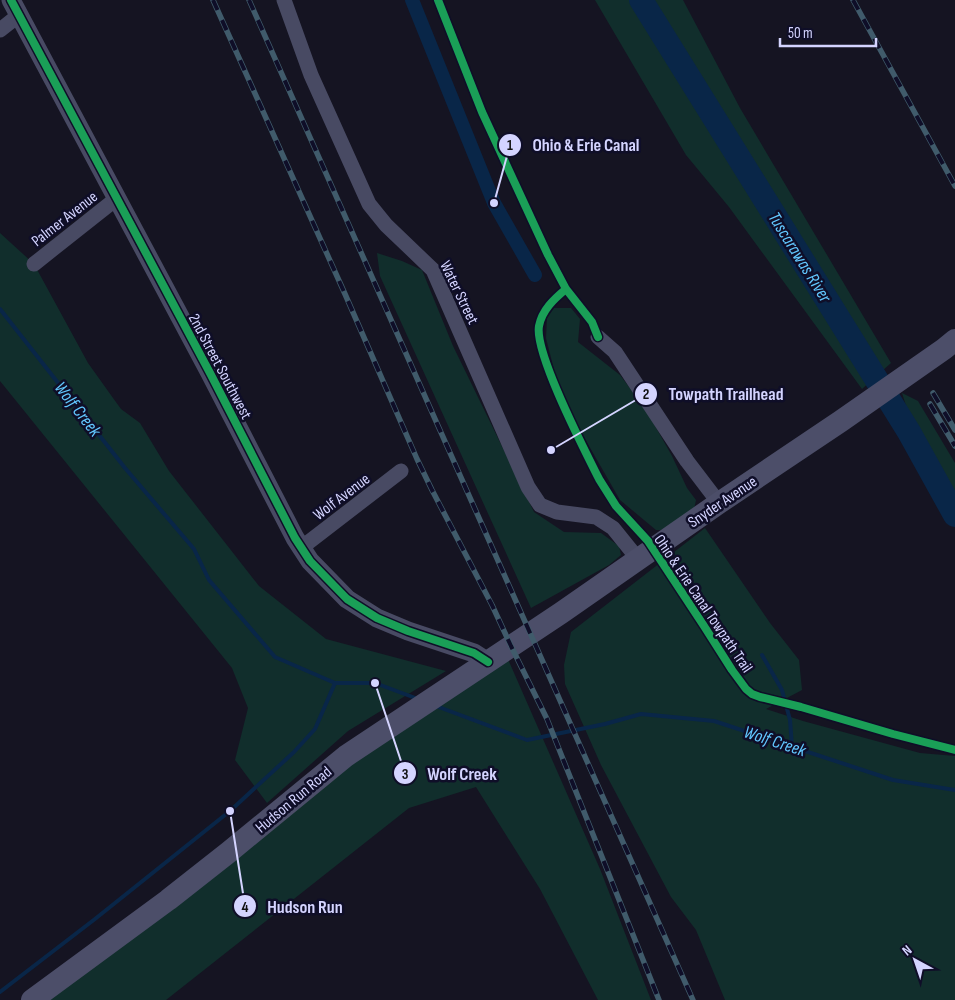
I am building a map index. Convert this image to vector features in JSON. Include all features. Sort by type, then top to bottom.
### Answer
[{"type":"main road","name":"Snyder Avenue","points":[[488,662],[842,421],[955,340]]},
{"type":"main road","name":"Hudson Run Road","points":[[32,1000],[168,900],[346,756],[488,662]]},
{"type":"street","name":"Water Street","points":[[284,0],[311,75],[369,204],[386,225],[433,270],[528,487],[540,505],[557,512],[596,517],[613,528],[638,560]]},
{"type":"street","points":[[0,30],[15,7]]},
{"type":"street","name":"2nd Street Southwest","points":[[15,7],[295,538],[310,561],[347,599],[377,618],[408,631],[474,653],[488,662]]},
{"type":"street","name":"Palmer Avenue","points":[[34,264],[116,199]]},
{"type":"street","points":[[598,338],[615,352],[687,461],[719,503]]},
{"type":"street","name":"Wolf Avenue","points":[[301,548],[401,472]]},
{"type":"green space","points":[[595,0],[683,0],[740,108],[891,363],[862,389],[729,207],[686,155]]},
{"type":"green space","points":[[0,233],[34,264],[88,363],[121,409],[140,423],[169,471],[259,586],[326,639],[446,671],[348,731],[267,803],[235,760],[248,708],[232,668],[0,381]]},
{"type":"green space","points":[[377,253],[422,270],[453,346],[534,512],[564,532],[601,533],[619,546],[621,555],[609,565],[531,608],[380,276]]},
{"type":"green space","points":[[554,308],[571,308],[580,319],[578,342],[620,375],[645,408],[672,456],[687,488],[696,500],[693,514],[661,530],[656,530],[620,500],[561,397],[546,338],[547,318]]},
{"type":"green space","points":[[902,393],[918,401],[955,463],[955,494],[908,412]]},
{"type":"green space","points":[[705,528],[770,623],[799,660],[802,690],[766,709],[920,753],[955,756],[955,1000],[725,1000],[696,930],[671,897],[601,765],[565,684],[564,665],[571,632]]},
{"type":"green space","points":[[504,650],[600,869],[651,1000],[598,1000],[540,889],[476,787],[409,808],[166,1000],[32,1000]]},
{"type":"waterway","points":[[412,0],[494,203],[535,275]]},
{"type":"waterway","name":"Tuscarawas River","points":[[641,0],[909,432],[955,515]]},
{"type":"waterway","name":"Wolf Creek","points":[[0,309],[125,468],[194,549],[209,580],[275,657],[335,683],[375,683],[418,699]]},
{"type":"waterway","points":[[762,655],[782,690],[790,720],[792,747]]},
{"type":"waterway","points":[[0,992],[230,811],[294,752],[315,729],[335,683]]},
{"type":"waterway","name":"Wolf Creek","points":[[436,706],[527,740],[605,724],[641,714],[714,721],[893,780],[955,790]]},
{"type":"railway","points":[[213,0],[417,459],[492,605],[547,719],[659,1000]]},
{"type":"railway","points":[[249,0],[693,1000]]},
{"type":"railway","points":[[853,0],[955,186]]},
{"type":"railway","points":[[933,393],[955,430]]},
{"type":"railway","points":[[930,404],[955,446]]},
{"type":"cycle path","points":[[11,0],[210,373],[295,538],[310,561],[347,599],[377,618],[408,631],[474,653],[488,662]]},
{"type":"cycle path","points":[[438,0],[482,112],[548,255],[566,289],[592,322],[598,337]]},
{"type":"cycle path","name":"Ohio & Erie Canal Towpath Trail","points":[[566,289],[546,310],[539,326],[544,357],[562,402],[599,479],[616,506],[648,541],[746,689],[760,697],[955,750]]},
{"type":"place","name":"Ohio & Erie Canal","points":[[494,203]]},
{"type":"place","name":"Towpath Trailhead","points":[[551,450]]},
{"type":"place","name":"Wolf Creek","points":[[375,683]]},
{"type":"place","name":"Hudson Run","points":[[230,811]]}]
